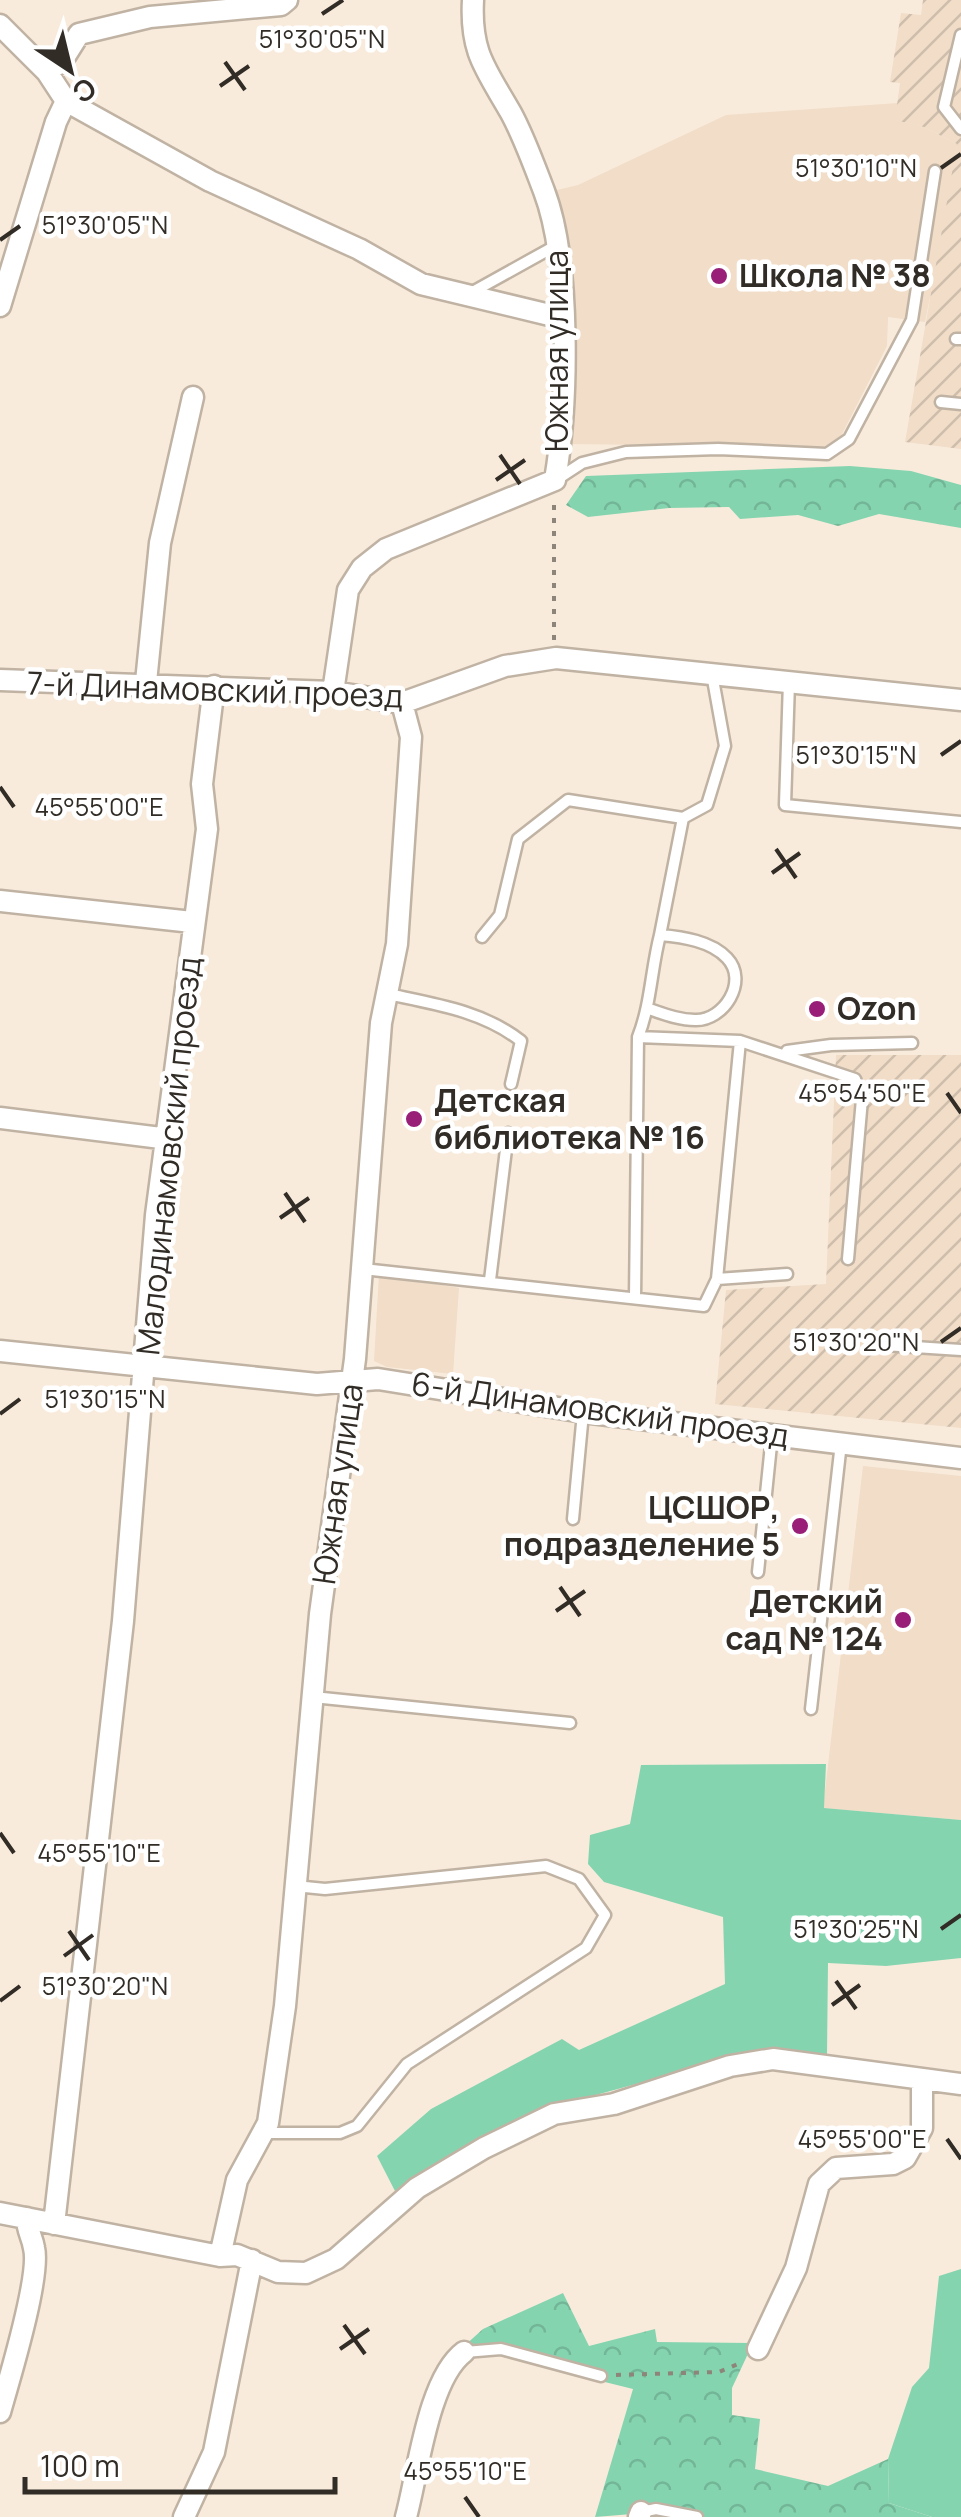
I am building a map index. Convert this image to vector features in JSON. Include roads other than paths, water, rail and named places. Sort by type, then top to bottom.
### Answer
[{"type":"street","points":[[47,72],[62,61],[79,34],[150,17],[281,5],[288,0]]},
{"type":"street","name":"Южная улица","points":[[473,0],[474,50],[512,116],[545,194],[558,244],[562,318],[555,480]]},
{"type":"street","points":[[0,25],[47,72],[66,101],[210,181],[344,242],[422,284],[562,318]]},
{"type":"street","points":[[0,306],[56,122],[66,101]]},
{"type":"street","points":[[146,682],[160,543],[193,396]]},
{"type":"street","points":[[333,692],[348,590],[362,568],[386,549],[555,480]]},
{"type":"street","name":"7-й Динамовский проезд","points":[[0,680],[146,682],[333,692],[402,703],[505,666],[556,658],[961,700]]},
{"type":"street","name":"Малодинамовский проезд","points":[[54,2224],[73,2086],[146,1365],[156,1215],[169,1140],[192,922],[207,829],[202,784],[214,686]]},
{"type":"street","name":"Южная улица","points":[[220,2256],[237,2180],[263,2132],[285,2006],[312,1697],[364,1269],[381,1022],[399,926],[411,736],[402,703]]},
{"type":"street","points":[[0,901],[192,922]]},
{"type":"street","points":[[0,1118],[169,1140]]},
{"type":"street","name":"6-й Динамовский проезд","points":[[0,1350],[317,1384],[378,1379],[583,1412],[961,1458]]},
{"type":"street","points":[[0,2213],[220,2256],[237,2255],[278,2272],[306,2273],[336,2259],[417,2188],[484,2148],[554,2114],[614,2104],[730,2066],[773,2060],[961,2084]]},
{"type":"street","points":[[758,2349],[796,2268],[819,2184],[836,2168],[893,2164],[915,2147],[922,2128],[922,2081]]},
{"type":"street","points":[[0,2412],[28,2306],[34,2248],[27,2236],[27,2218]]},
{"type":"street","points":[[184,2517],[214,2452],[252,2260]]},
{"type":"street","points":[[406,2517],[430,2413],[453,2360],[464,2352]]},
{"type":"lane","points":[[961,35],[944,108],[961,128]]},
{"type":"lane","points":[[555,480],[582,463],[626,452],[718,449],[827,454],[849,439],[912,320],[935,172]]},
{"type":"lane","points":[[468,295],[558,244]]},
{"type":"lane","points":[[941,402],[961,404]]},
{"type":"lane","points":[[482,937],[500,914],[518,839],[568,800],[683,818],[707,804],[725,746],[712,673]]},
{"type":"lane","points":[[789,682],[786,805],[961,822]]},
{"type":"lane","points":[[635,1298],[638,1037],[649,1009],[650,972],[683,818]]},
{"type":"lane","points":[[649,1009],[699,1021],[722,1011],[733,994],[734,969],[725,955],[689,938],[660,935]]},
{"type":"lane","points":[[388,994],[452,1008],[501,1026],[520,1041],[511,1084]]},
{"type":"lane","points":[[638,1037],[740,1041],[844,1072],[855,1079],[862,1099],[848,1259]]},
{"type":"lane","points":[[364,1269],[704,1306],[716,1279],[740,1041]]},
{"type":"lane","points":[[781,1052],[831,1045],[912,1043]]},
{"type":"lane","points":[[490,1280],[508,1133]]},
{"type":"lane","points":[[716,1279],[787,1274]]},
{"type":"lane","points":[[884,1346],[961,1350]]},
{"type":"lane","points":[[573,1519],[583,1412]]},
{"type":"lane","points":[[758,1572],[772,1435]]},
{"type":"lane","points":[[810,1709],[841,1442]]},
{"type":"lane","points":[[312,1697],[570,1723]]},
{"type":"lane","points":[[263,2132],[340,2133],[358,2126],[406,2064],[586,1948],[605,1915],[579,1879],[546,1866],[325,1890],[294,1886]]},
{"type":"lane","points":[[464,2352],[501,2349],[601,2376]]},
{"type":"lane","points":[[640,2514],[656,2509],[696,2517]]},
{"type":"place","name":"Школа № 38","points":[[719,276]]},
{"type":"place","name":"Ozon","points":[[817,1009]]},
{"type":"place","name":"Детская библиотека № 16","points":[[414,1119]]},
{"type":"place","name":"ЦСШОР, подразделение 5","points":[[800,1526]]},
{"type":"place","name":"Детский сад № 124","points":[[903,1620]]}]
